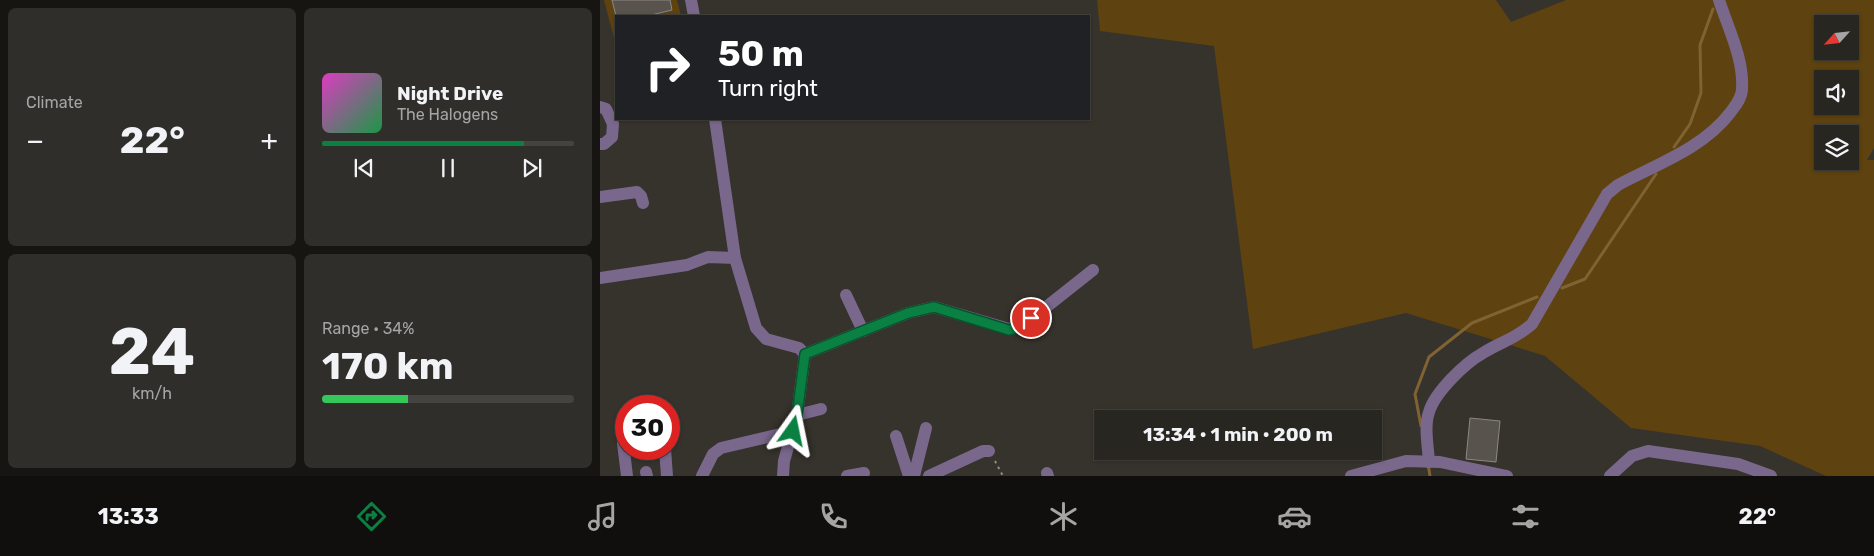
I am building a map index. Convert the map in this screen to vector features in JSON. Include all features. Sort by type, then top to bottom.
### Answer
[{"type":"street","points":[[691,0],[694,15]]},
{"type":"street","points":[[1425,461],[1429,412],[1437,396],[1446,384],[1482,354],[1519,336],[1532,324],[1607,194],[1618,185],[1696,145],[1720,126],[1737,104],[1742,90],[1741,70],[1719,0]]},
{"type":"street","points":[[600,106],[606,109],[613,124],[612,137],[604,144],[600,144]]},
{"type":"street","points":[[715,120],[728,202],[734,258],[756,328],[766,339],[798,348],[805,354]]},
{"type":"street","points":[[600,197],[637,192],[641,196],[642,202]]},
{"type":"street","points":[[600,278],[687,265],[708,256],[734,258]]},
{"type":"street","points":[[805,354],[908,313],[934,307],[1009,330],[1021,327],[1093,270]]},
{"type":"street","points":[[846,295],[862,331]]},
{"type":"street","points":[[783,476],[784,461],[797,415],[805,354]]},
{"type":"street","points":[[797,415],[821,409]]},
{"type":"street","points":[[914,476],[926,428]]},
{"type":"street","points":[[702,476],[713,454],[721,448],[793,431]]},
{"type":"street","points":[[896,436],[909,476]]},
{"type":"street","points":[[928,476],[983,451],[989,451]]},
{"type":"street","points":[[1610,476],[1632,456],[1648,451],[1738,464],[1771,476]]},
{"type":"street","points":[[625,460],[627,476]]},
{"type":"street","points":[[665,460],[667,476]]},
{"type":"street","points":[[1351,476],[1399,462],[1425,461],[1507,476]]},
{"type":"street","points":[[846,476],[864,473]]},
{"type":"path","points":[[989,451],[1003,476]]},
{"type":"shaded area","points":[[604,0],[677,0],[681,15],[615,15],[615,42]]},
{"type":"shaded area","points":[[1097,0],[1496,0],[1511,22],[1566,0],[1874,0],[1874,148],[1867,160],[1874,160],[1874,476],[1826,476],[1760,446],[1631,428],[1545,356],[1406,313],[1253,349],[1214,46],[1100,31]]},
{"type":"building","points":[[612,0],[670,0],[672,10],[651,15],[616,15]]},
{"type":"building","points":[[1470,418],[1500,421],[1496,462],[1466,459]]},
{"type":"waterway","points":[[1674,147],[1690,124],[1701,93],[1700,45],[1713,9]]},
{"type":"waterway","points":[[1562,288],[1585,279],[1656,174]]},
{"type":"waterway","points":[[1421,426],[1415,394],[1429,357],[1472,323],[1537,297]]},
{"type":"waterway","points":[[1428,464],[1430,476]]},
{"type":"route","points":[[793,431],[805,354],[908,313],[934,307],[975,318],[1009,330],[1021,327],[1031,318]]}]
